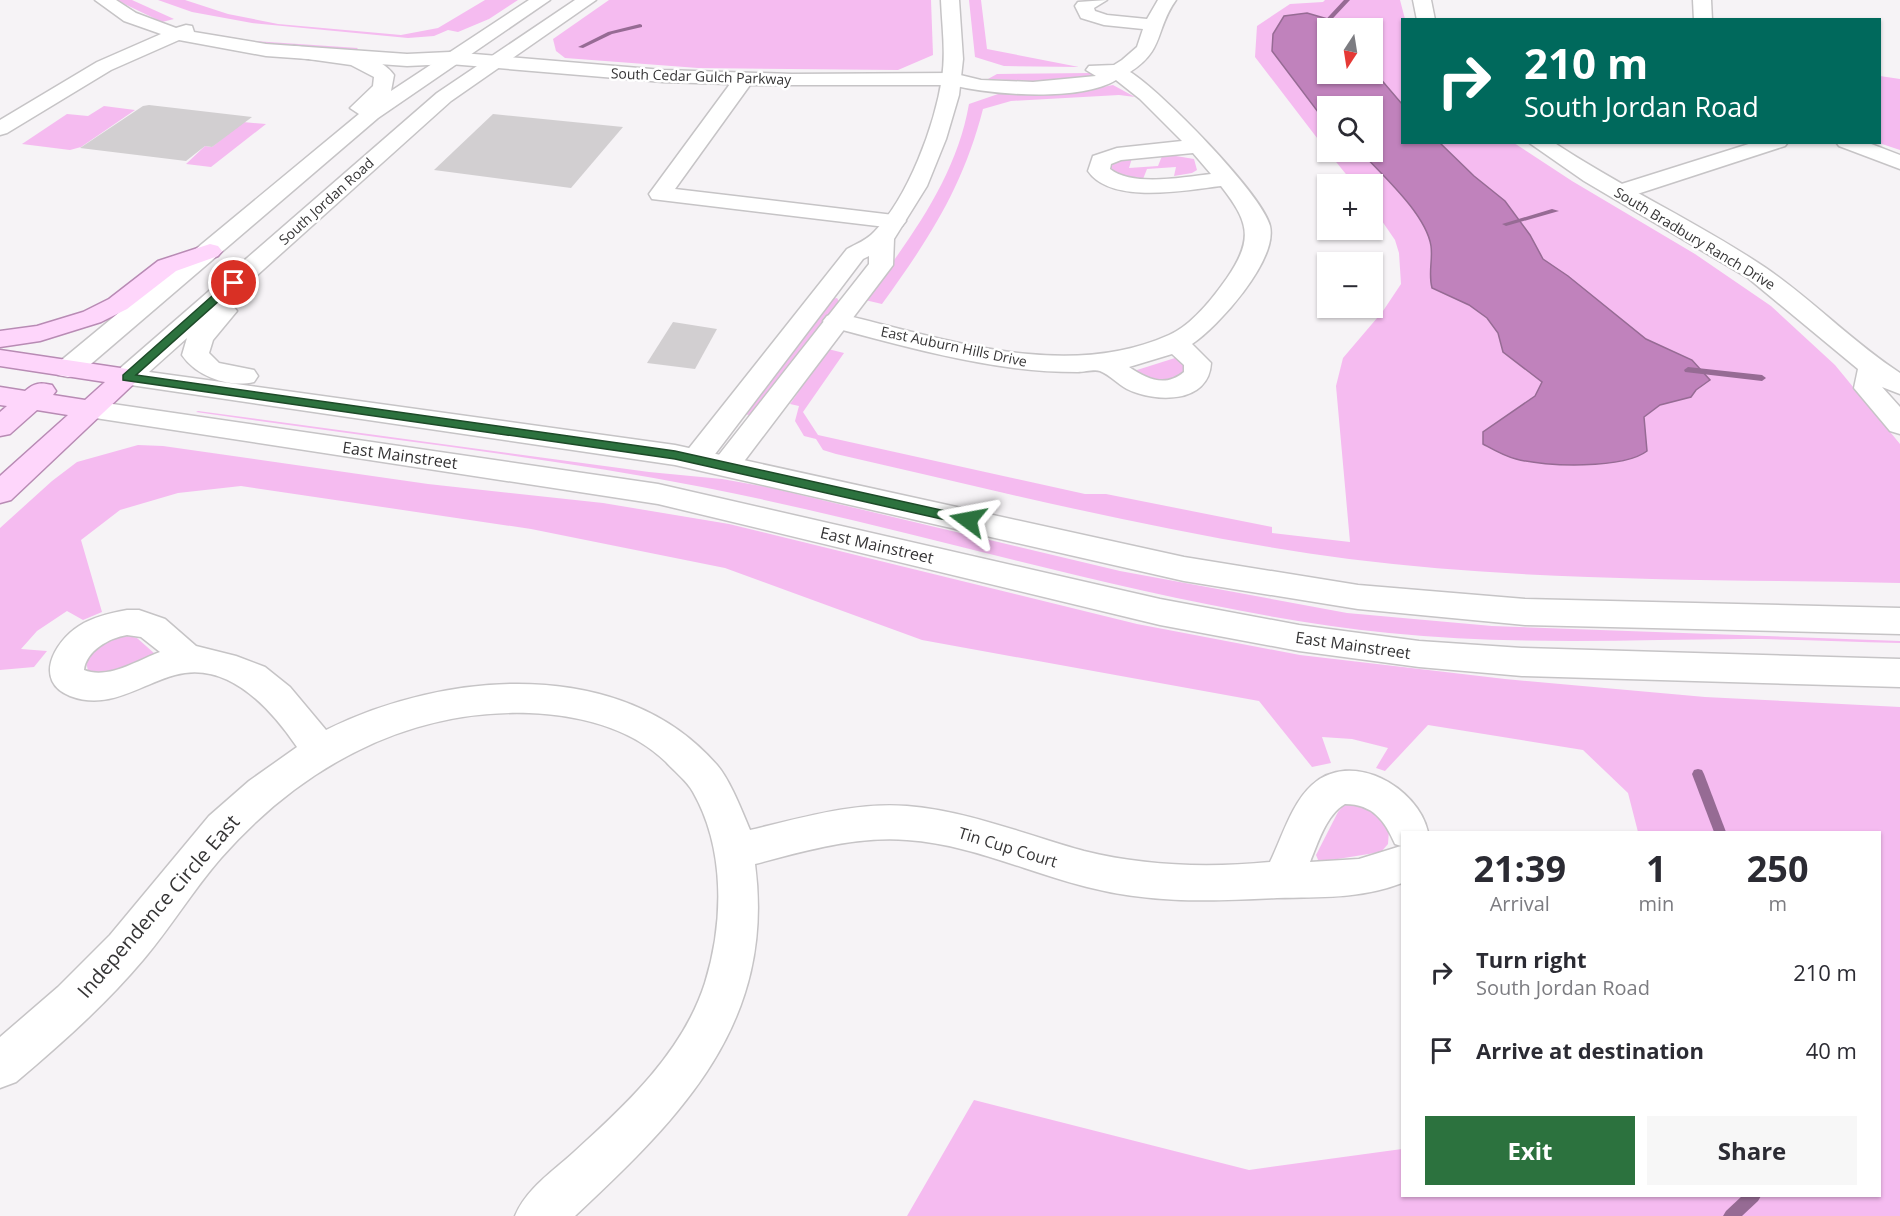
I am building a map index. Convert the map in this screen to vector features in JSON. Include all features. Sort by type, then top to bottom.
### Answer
[{"type":"main road","points":[[0,339],[40,333],[85,320],[118,304],[167,266],[210,251]]},
{"type":"main road","points":[[0,358],[127,377]]},
{"type":"main road","points":[[0,427],[68,369]]},
{"type":"main road","name":"South Jordan Road","points":[[0,493],[127,377]]},
{"type":"main road","name":"East Mainstreet","points":[[0,396],[92,410]]},
{"type":"street","name":"South Cedar Gulch Parkway","points":[[104,0],[130,16],[177,34],[232,46],[294,52],[406,60],[450,58],[619,73],[744,79],[952,79]]},
{"type":"street","points":[[68,369],[370,114],[450,58],[541,0]]},
{"type":"street","name":"South Jordan Road","points":[[127,377],[423,114],[494,61],[587,0]]},
{"type":"street","points":[[726,465],[880,265],[888,229],[930,154],[945,113],[952,79],[950,0]]},
{"type":"street","points":[[1098,0],[1084,6],[1087,14],[1104,20],[1153,25]]},
{"type":"street","points":[[1422,0],[1426,18]]},
{"type":"street","points":[[1702,0],[1702,18]]},
{"type":"street","name":"South Cedar Gulch Parkway","points":[[146,3],[202,23],[274,34],[427,48],[450,58]]},
{"type":"street","points":[[952,79],[981,86],[1057,87],[1101,81],[1146,49],[1157,4]]},
{"type":"street","points":[[0,129],[104,66],[202,23]]},
{"type":"street","points":[[294,52],[362,62],[384,75],[382,88],[345,120],[337,142]]},
{"type":"street","name":"East Auburn Hills Drive","points":[[836,321],[1021,362],[1063,364],[1106,362],[1142,355],[1174,342],[1195,329],[1246,269],[1257,246],[1258,227],[1255,218],[1197,146],[1156,102],[1115,71]]},
{"type":"street","points":[[744,79],[660,194],[888,229]]},
{"type":"street","name":"South Bradbury Ranch Drive","points":[[1541,144],[1759,274],[1799,304],[1872,368],[1900,385]]},
{"type":"street","points":[[1620,192],[1772,144]]},
{"type":"street","points":[[1851,144],[1900,164]]},
{"type":"street","points":[[1197,146],[1117,154],[1101,160],[1099,171],[1111,181],[1136,185],[1225,179]]},
{"type":"street","points":[[696,459],[855,254],[888,229]]},
{"type":"street","points":[[284,238],[279,259],[220,314],[200,338],[196,351],[198,360],[210,369],[221,373],[421,401],[457,423]]},
{"type":"street","points":[[1106,362],[1122,377],[1140,386],[1154,389],[1183,387],[1197,375],[1198,363],[1174,342]]},
{"type":"street","points":[[1900,369],[1872,368],[1868,388],[1900,425]]},
{"type":"street","points":[[127,377],[696,459],[1184,569],[1358,597],[1572,614],[1900,621]]},
{"type":"street","name":"East Mainstreet","points":[[92,410],[658,494],[1160,612],[1299,638],[1419,654],[1522,662],[1900,673]]},
{"type":"street","points":[[187,659],[226,666],[258,681],[290,706],[320,751]]},
{"type":"street","name":"Independence Circle East","points":[[0,1066],[64,1011],[128,946],[204,849],[226,826],[275,783],[320,751],[350,735],[399,716],[476,699],[549,697],[605,709],[652,730],[695,767],[713,793],[725,818],[736,851],[739,884],[736,941],[725,986],[703,1040],[682,1074],[658,1102],[539,1216]]},
{"type":"street","points":[[1282,879],[1324,797],[1334,791],[1345,788],[1378,795],[1402,814],[1409,831]]},
{"type":"street","name":"Tin Cup Court","points":[[736,851],[854,824],[878,821],[944,828],[1036,856],[1113,875],[1230,884],[1282,879],[1345,879],[1401,864]]},
{"type":"shaded area","points":[[116,0],[132,0],[174,19],[162,22]]},
{"type":"shaded area","points":[[158,0],[185,0],[228,14],[278,24],[401,35],[438,28],[485,0],[518,0],[489,19],[458,32],[448,30],[434,36],[408,38],[252,23],[192,12]]},
{"type":"shaded area","points":[[609,0],[931,0],[933,55],[898,70],[698,68],[565,58],[556,51],[553,39]]},
{"type":"shaded area","points":[[969,0],[981,0],[987,49],[1079,67],[1004,66],[975,57]]},
{"type":"shaded area","points":[[1325,0],[1400,0],[1405,18],[1401,18],[1401,144],[1516,144],[1572,181],[1695,254],[1771,306],[1835,365],[1900,444],[1900,583],[1555,576],[1349,559],[1155,526],[1027,498],[836,454],[823,450],[816,439],[804,436],[795,421],[799,406],[790,404],[828,349],[844,353],[803,412],[818,435],[1085,494],[1106,494],[1272,527],[1272,533],[1350,542],[1336,386],[1343,358],[1377,318],[1383,318],[1383,311],[1401,284],[1399,253],[1395,240],[1383,223],[1383,174],[1346,174],[1336,162],[1383,162],[1383,96],[1317,96],[1317,138],[1255,57],[1257,26],[1290,4]]},
{"type":"shaded area","points":[[1307,13],[1324,18],[1317,18],[1317,84],[1383,84],[1383,82],[1401,103],[1401,144],[1441,144],[1474,176],[1505,201],[1530,235],[1543,259],[1568,276],[1646,339],[1692,360],[1710,380],[1696,390],[1691,397],[1660,405],[1644,417],[1647,451],[1621,461],[1564,465],[1516,459],[1483,444],[1483,432],[1535,396],[1542,382],[1503,352],[1498,333],[1487,318],[1469,305],[1432,288],[1431,246],[1421,221],[1402,196],[1370,162],[1383,162],[1383,96],[1317,96],[1317,111],[1272,51],[1273,34],[1284,16]]},
{"type":"shaded area","points":[[212,34],[254,41],[358,48],[355,51],[270,44]]},
{"type":"shaded area","points":[[1091,73],[1096,76],[1064,83],[988,79],[997,74]]},
{"type":"shaded area","points":[[1881,76],[1900,79],[1900,150],[1881,144]]},
{"type":"shaded area","points":[[1113,85],[1135,97],[1119,95],[1011,101],[983,109],[975,137],[955,188],[915,257],[882,304],[865,300],[929,208],[953,158],[963,131],[969,104],[1001,93],[1076,92]]},
{"type":"shaded area","points":[[104,106],[135,110],[81,147],[70,150],[22,144],[67,114],[88,116]]},
{"type":"shaded area","points":[[243,122],[266,124],[211,167],[186,164],[205,146],[212,147]]},
{"type":"shaded area","points":[[1162,156],[1194,159],[1197,170],[1174,176],[1176,167],[1147,169],[1143,179],[1138,179],[1123,176],[1111,170],[1110,167],[1118,160],[1132,158],[1129,168],[1158,166]]},
{"type":"shaded area","points":[[837,298],[840,303],[751,416],[743,413],[831,299]]},
{"type":"shaded area","points":[[1175,358],[1183,363],[1184,370],[1179,376],[1168,381],[1155,380],[1137,373],[1137,370]]},
{"type":"shaded area","points":[[196,412],[649,472],[722,479],[767,487],[1120,571],[1347,613],[1492,626],[1900,641],[1900,643],[1764,639],[1566,641],[1433,637],[1389,633],[1215,606],[1129,588],[873,525],[702,487],[576,465]]},
{"type":"shaded area","points":[[138,445],[163,446],[428,484],[603,503],[729,524],[1137,624],[1300,655],[1505,679],[1705,697],[1900,707],[1900,1216],[907,1216],[974,1100],[1249,1170],[1401,1149],[1401,1197],[1881,1197],[1881,831],[1638,831],[1628,793],[1583,750],[1428,725],[1385,771],[1376,768],[1388,748],[1352,739],[1322,737],[1331,763],[1312,767],[1259,701],[922,640],[725,568],[531,529],[241,486],[178,493],[120,510],[81,540],[102,612],[83,620],[67,611],[37,631],[21,649],[47,651],[34,667],[0,670],[0,528],[52,481],[77,462]]},
{"type":"shaded area","points":[[129,636],[137,638],[155,654],[151,659],[102,676],[88,671],[86,661],[99,647],[115,638]]},
{"type":"shaded area","points":[[1351,804],[1374,810],[1389,830],[1388,844],[1381,852],[1319,862],[1316,855],[1338,812],[1343,806]]},
{"type":"building","points":[[143,106],[252,117],[212,147],[205,146],[186,161],[80,148]]},
{"type":"building","points":[[493,114],[623,127],[571,188],[434,170]]},
{"type":"building","points":[[673,322],[717,329],[695,369],[647,363]]},
{"type":"waterway","points":[[1330,18],[1347,0]]},
{"type":"waterway","points":[[581,47],[610,33],[640,26]]},
{"type":"waterway","points":[[1506,224],[1555,211]]},
{"type":"waterway","points":[[1688,370],[1762,378]]},
{"type":"waterway","points":[[1698,774],[1720,831]]},
{"type":"waterway","points":[[1731,1216],[1752,1197]]},
{"type":"route","points":[[234,283],[127,377],[675,455],[968,520]]}]
